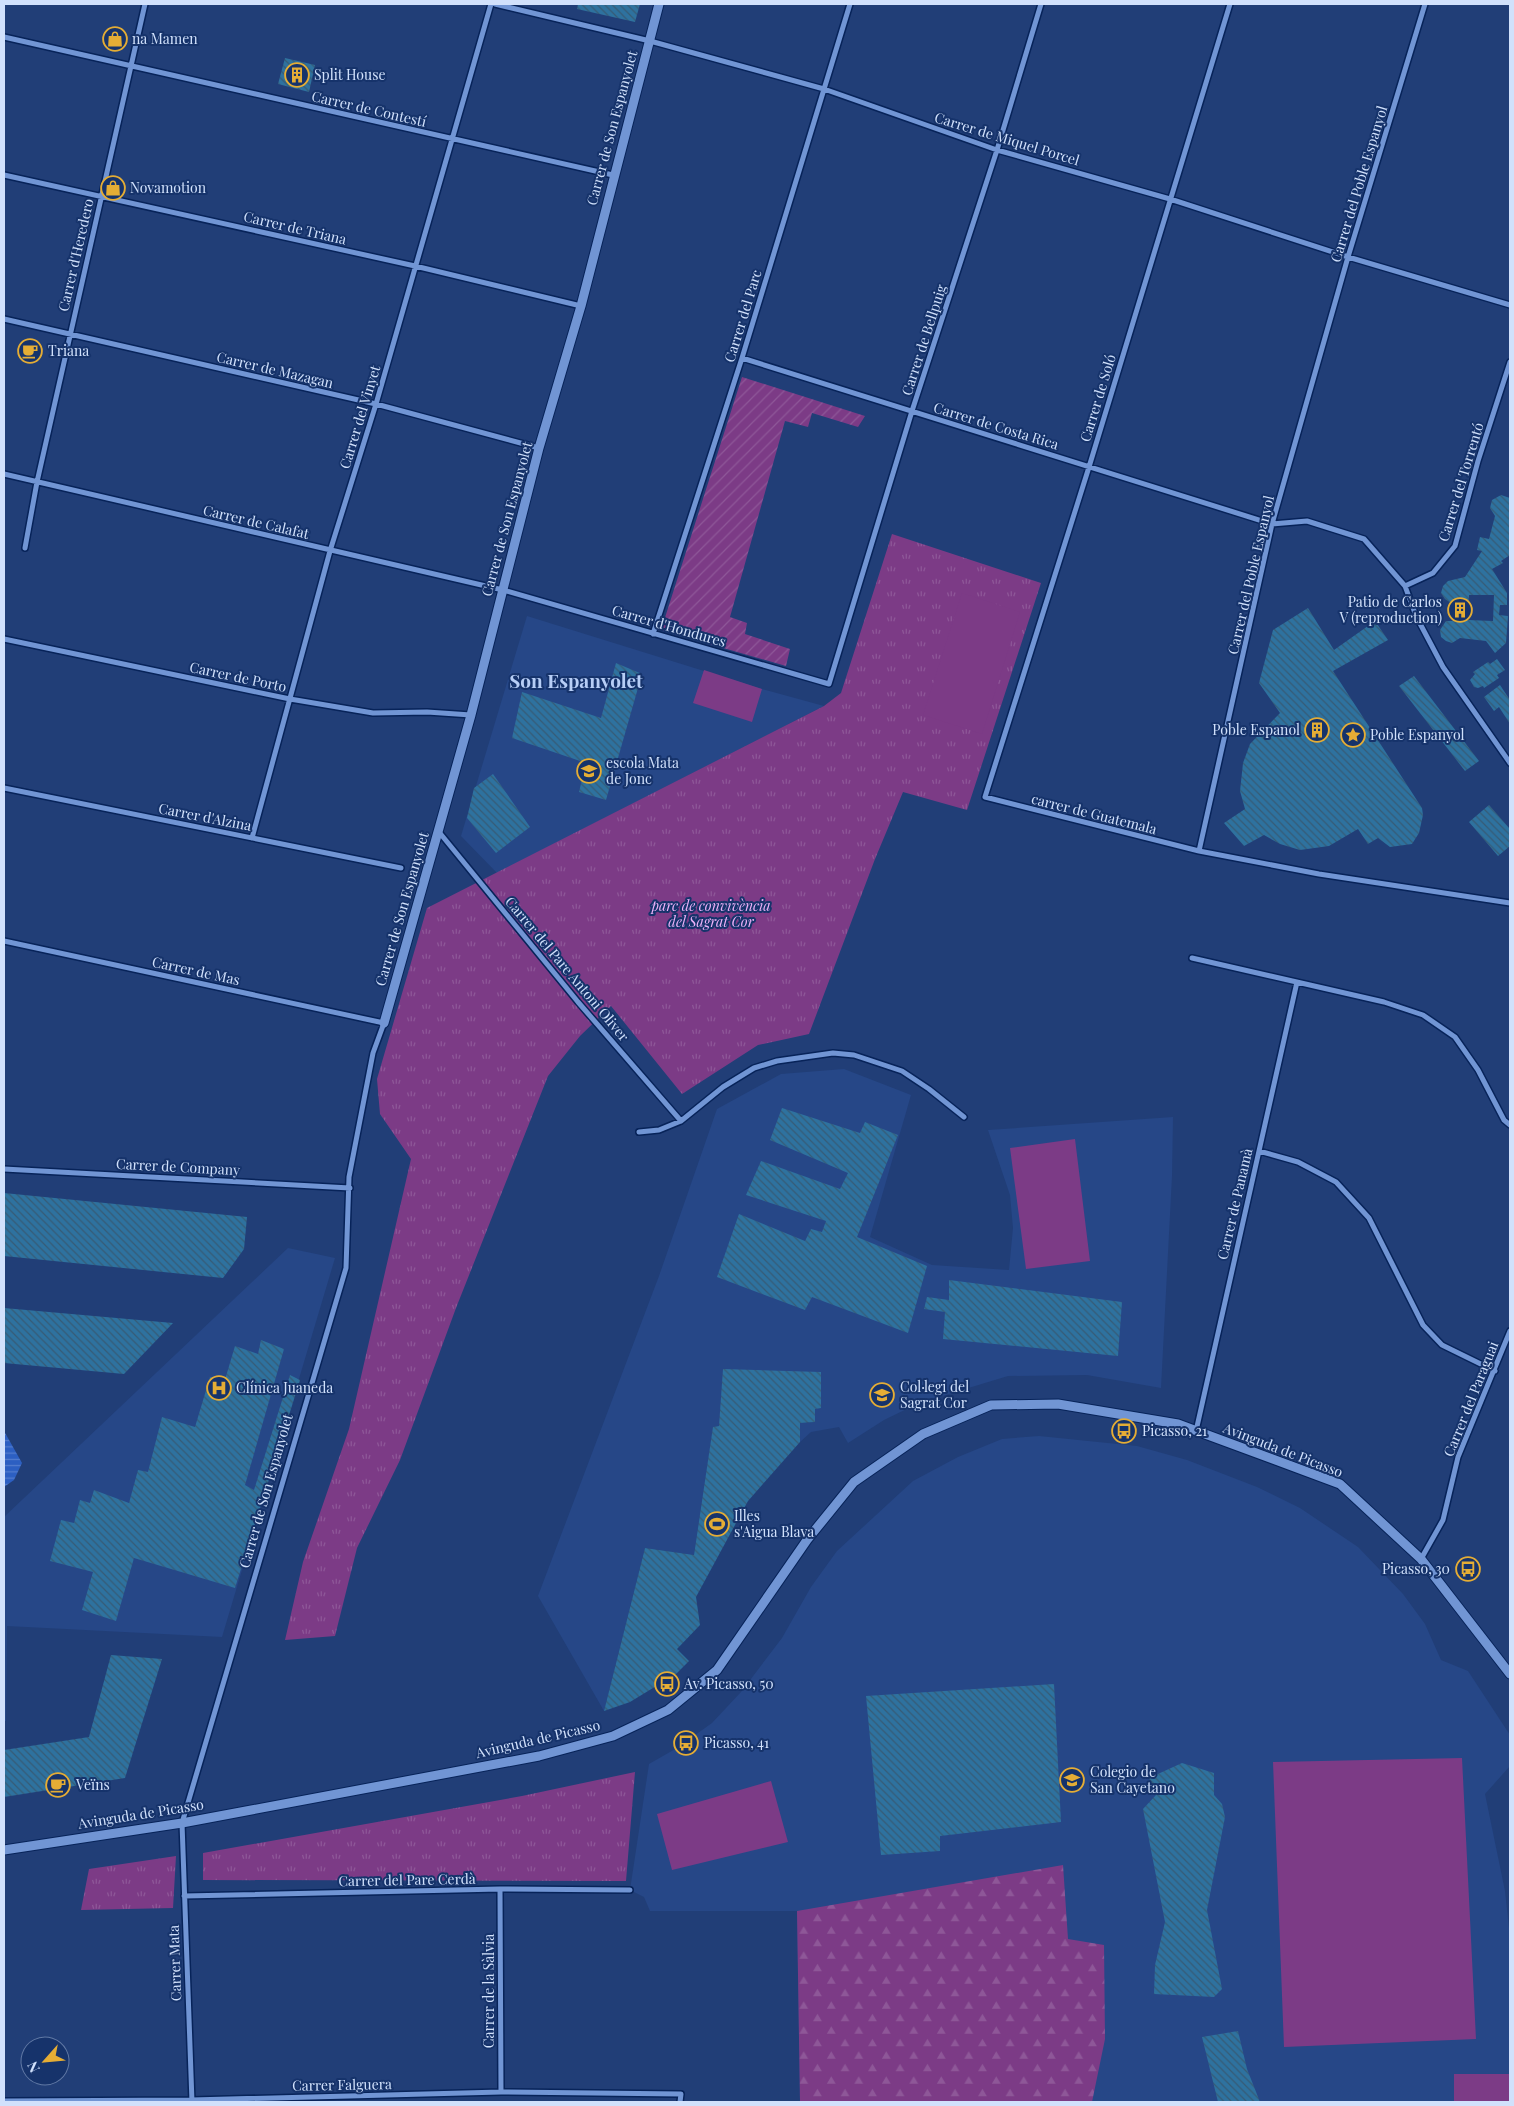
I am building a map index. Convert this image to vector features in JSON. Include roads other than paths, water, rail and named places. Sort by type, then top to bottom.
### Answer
[{"type":"street","name":"Carrer d'Heredero","points":[[37,482],[145,4]]},
{"type":"street","name":"Carrer del Vinyet","points":[[252,838],[330,551],[376,404],[491,4]]},
{"type":"street","name":"Carrer de Miquel Porcel","points":[[495,4],[650,42],[824,89],[997,150],[1170,199],[1348,257],[1510,305]]},
{"type":"street","name":"Carrer de Son Espanyolet","points":[[182,1823],[346,1268],[350,1177],[373,1053],[384,1024],[471,715],[539,448],[581,306],[613,175],[659,4]]},
{"type":"street","name":"Carrer del Parc","points":[[653,634],[742,358],[850,4]]},
{"type":"street","name":"Carrer de Bellpuig","points":[[829,684],[912,411],[997,150],[1041,4]]},
{"type":"street","name":"Carrer de Soló","points":[[985,797],[1089,466],[1230,4]]},
{"type":"street","name":"Carrer del Poble Espanyol","points":[[1198,852],[1272,524],[1348,257],[1425,4]]},
{"type":"street","name":"Carrer de Contestí","points":[[4,38],[613,175]]},
{"type":"street","name":"Carrer de Triana","points":[[4,175],[415,266],[581,306]]},
{"type":"street","name":"Carrer de Mazagan","points":[[4,319],[376,404],[539,448]]},
{"type":"street","name":"Carrer de Costa Rica","points":[[742,358],[1272,524]]},
{"type":"street","name":"Carrer del Torrentó","points":[[1405,586],[1433,574],[1455,546],[1478,461],[1510,362]]},
{"type":"street","name":"Carrer de Calafat","points":[[4,474],[503,590]]},
{"type":"street","points":[[25,548],[37,482]]},
{"type":"street","name":"Carrer del Poble Espanyol","points":[[1272,524],[1306,521],[1364,539],[1405,586]]},
{"type":"street","points":[[1405,586],[1416,616],[1443,667],[1510,763]]},
{"type":"street","name":"Carrer d'Hondures","points":[[503,590],[829,684]]},
{"type":"street","name":"Carrer de Porto","points":[[4,639],[290,699],[373,713],[427,712],[471,715]]},
{"type":"street","name":"Carrer d'Alzina","points":[[4,788],[401,868]]},
{"type":"street","name":"carrer de Guatemala","points":[[985,797],[1198,852]]},
{"type":"street","name":"Carrer del Pare Antoni Oliver","points":[[438,831],[578,1002],[681,1121]]},
{"type":"street","points":[[1198,852],[1319,874],[1510,903]]},
{"type":"street","name":"Carrer de Mas","points":[[4,941],[384,1024]]},
{"type":"street","points":[[1192,958],[1384,1002],[1423,1015],[1455,1037],[1478,1070],[1504,1120],[1510,1126]]},
{"type":"street","name":"Carrer de Panamà","points":[[1196,1431],[1297,982]]},
{"type":"street","points":[[639,1132],[659,1130],[681,1121],[723,1087],[754,1068],[786,1060],[833,1053],[854,1055],[902,1071],[929,1088],[964,1117]]},
{"type":"street","points":[[1259,1151],[1298,1162],[1336,1182],[1369,1218],[1423,1325],[1442,1345],[1495,1371]]},
{"type":"street","name":"Carrer de Company","points":[[4,1169],[350,1188]]},
{"type":"street","name":"Carrer del Paraguai","points":[[1421,1559],[1443,1520],[1458,1457],[1510,1331]]},
{"type":"street","name":"Avinguda de Picasso","points":[[4,1850],[182,1823],[539,1756],[613,1736],[668,1710],[717,1670],[807,1540],[854,1482],[923,1434],[991,1405],[1058,1404],[1178,1424],[1340,1484],[1421,1559],[1510,1674]]},
{"type":"street","name":"Carrer Mata","points":[[182,1823],[192,2101]]},
{"type":"street","name":"Carrer del Pare Cerdà","points":[[184,1896],[500,1889],[630,1890]]},
{"type":"street","name":"Carrer de la Sàlvia","points":[[500,1889],[501,2092]]},
{"type":"street","name":"Carrer Falguera","points":[[4,2101],[192,2101],[501,2092],[680,2094],[680,2102]]},
{"type":"place","name":"na Mamen","points":[[115,39]]},
{"type":"place","name":"Split House","points":[[297,75]]},
{"type":"place","name":"Novamotion","points":[[113,188]]},
{"type":"place","name":"Triana","points":[[30,351]]},
{"type":"place","name":"Patio de Carlos V (reproduction)","points":[[1460,610]]},
{"type":"place","name":"Poble Espanol","points":[[1317,730]]},
{"type":"place","name":"Poble Espanyol","points":[[1353,735]]},
{"type":"place","name":"escola Mata de Jonc","points":[[589,771]]},
{"type":"place","name":"Clínica Juaneda","points":[[219,1388]]},
{"type":"place","name":"Col·legi del Sagrat Cor","points":[[882,1395]]},
{"type":"place","name":"Picasso, 21","points":[[1124,1431]]},
{"type":"place","name":"Illes s'Aigua Blava","points":[[717,1524]]},
{"type":"place","name":"Picasso, 30","points":[[1468,1569]]},
{"type":"place","name":"Av. Picasso, 50","points":[[667,1684]]},
{"type":"place","name":"Picasso, 41","points":[[686,1743]]},
{"type":"place","name":"Colegio de San Cayetano","points":[[1072,1780]]},
{"type":"place","name":"Veïns","points":[[58,1785]]},
{"type":"district","name":"Son Espanyolet","points":[[576,681]]},
{"type":"park label","name":"parc de convivència del Sagrat Cor","points":[[711,914]]}]
